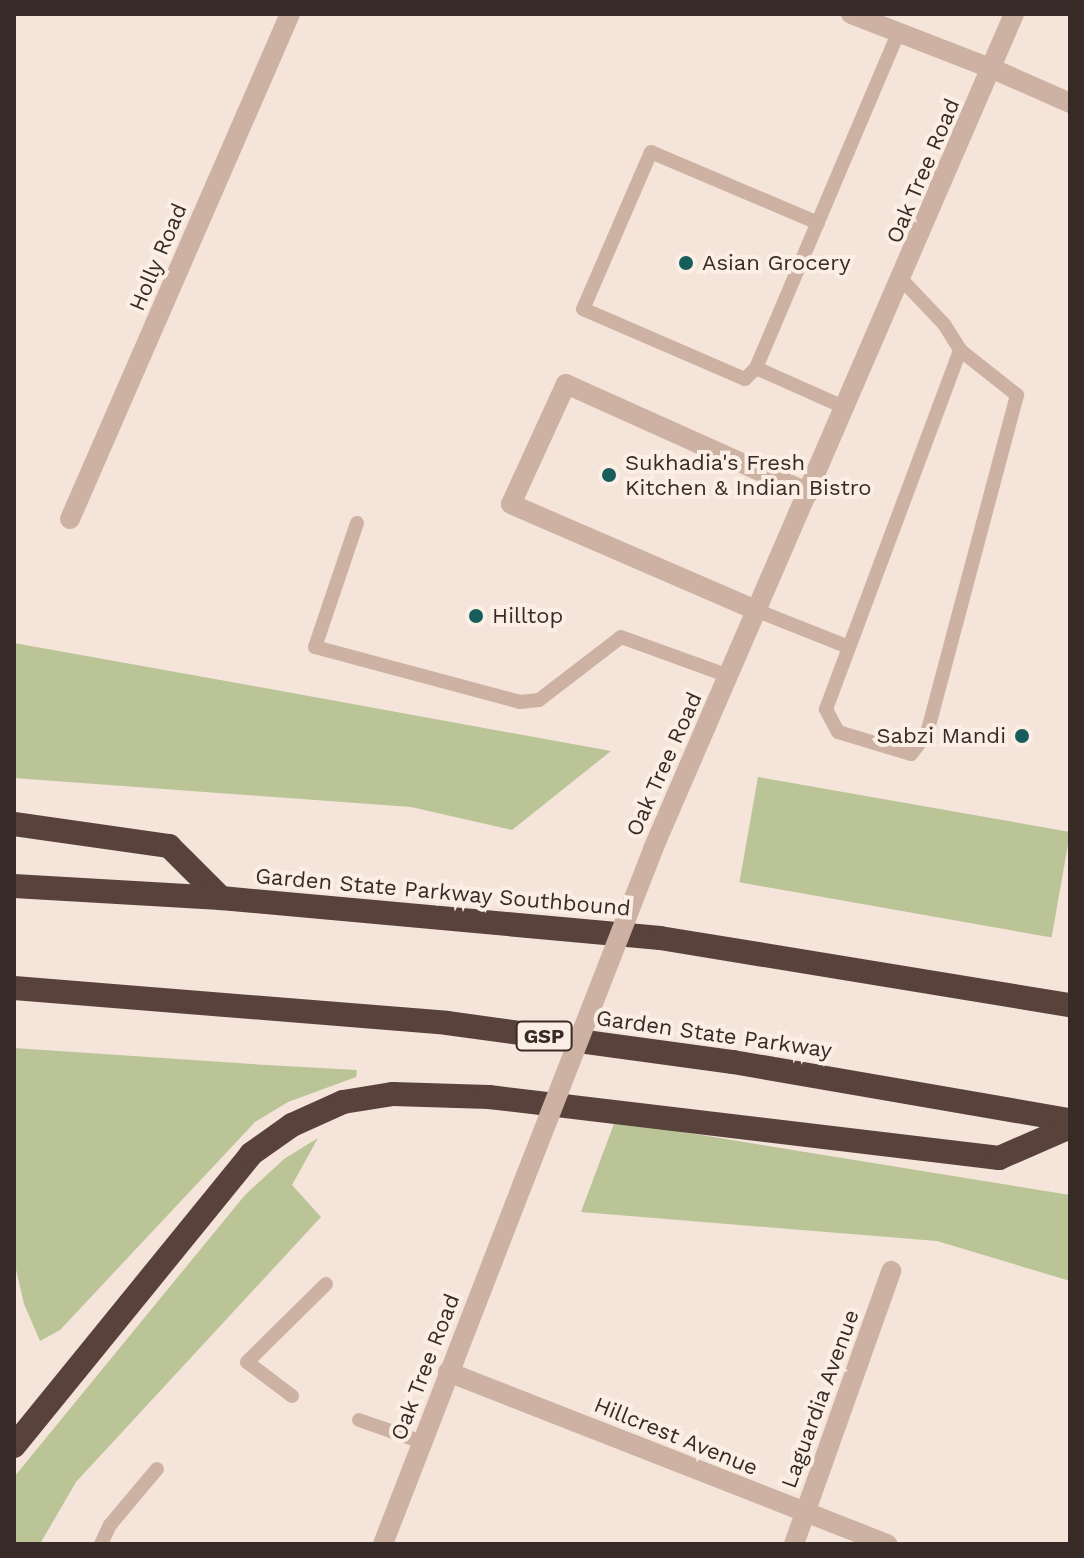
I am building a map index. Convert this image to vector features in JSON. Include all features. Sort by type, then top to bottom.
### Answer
[{"type":"highway","points":[[14,824],[169,846],[221,898]]},
{"type":"highway","points":[[14,886],[221,898]]},
{"type":"highway","name":"Garden State Parkway Southbound","points":[[221,898],[660,938],[1070,1005]]},
{"type":"highway","name":"Garden State Parkway","points":[[14,988],[447,1023],[763,1066],[1070,1120]]},
{"type":"highway","points":[[14,1446],[242,1163],[271,1138],[343,1102],[425,1094],[532,1101],[999,1158],[1070,1127]]},
{"type":"street","name":"Holly Road","points":[[70,519],[290,14]]},
{"type":"street","points":[[851,14],[993,69],[1070,103]]},
{"type":"street","name":"Oak Tree Road","points":[[383,1544],[653,849],[903,281],[1014,14]]},
{"type":"street","points":[[758,611],[511,504],[566,384],[809,493]]},
{"type":"street","name":"Laguardia Avenue","points":[[794,1544],[891,1271]]},
{"type":"street","name":"Hillcrest Avenue","points":[[448,1372],[888,1544]]},
{"type":"lane","points":[[818,223],[651,152],[583,309],[745,379],[756,368],[818,223],[898,34]]},
{"type":"lane","points":[[903,281],[944,324],[960,350],[1017,395],[927,733],[911,754],[854,740],[829,721],[826,709],[846,646],[960,350]]},
{"type":"lane","points":[[756,368],[846,408]]},
{"type":"lane","points":[[357,523],[315,647],[520,702],[539,700],[621,637],[729,676]]},
{"type":"lane","points":[[758,611],[846,646]]},
{"type":"lane","points":[[292,1396],[247,1362],[326,1284]]},
{"type":"lane","points":[[359,1420],[422,1442]]},
{"type":"lane","points":[[101,1544],[110,1525],[157,1469]]},
{"type":"green space","points":[[14,643],[611,751],[512,830],[411,807],[14,778]]},
{"type":"green space","points":[[758,777],[1070,832],[1052,937],[739,882]]},
{"type":"green space","points":[[14,1048],[357,1070],[356,1077],[288,1102],[255,1122],[60,1330],[40,1341],[24,1304],[14,1261]]},
{"type":"green space","points":[[615,1121],[1070,1195],[1070,1281],[937,1241],[581,1212]]},
{"type":"green space","points":[[318,1138],[292,1185],[321,1217],[76,1482],[40,1544],[14,1544],[14,1477],[245,1195],[284,1159]]},
{"type":"place","name":"Asian Grocery","points":[[686,263]]},
{"type":"place","name":"Sukhadia's Fresh Kitchen & Indian Bistro","points":[[609,475]]},
{"type":"place","name":"Hilltop","points":[[476,616]]},
{"type":"place","name":"Sabzi Mandi","points":[[1022,736]]}]
